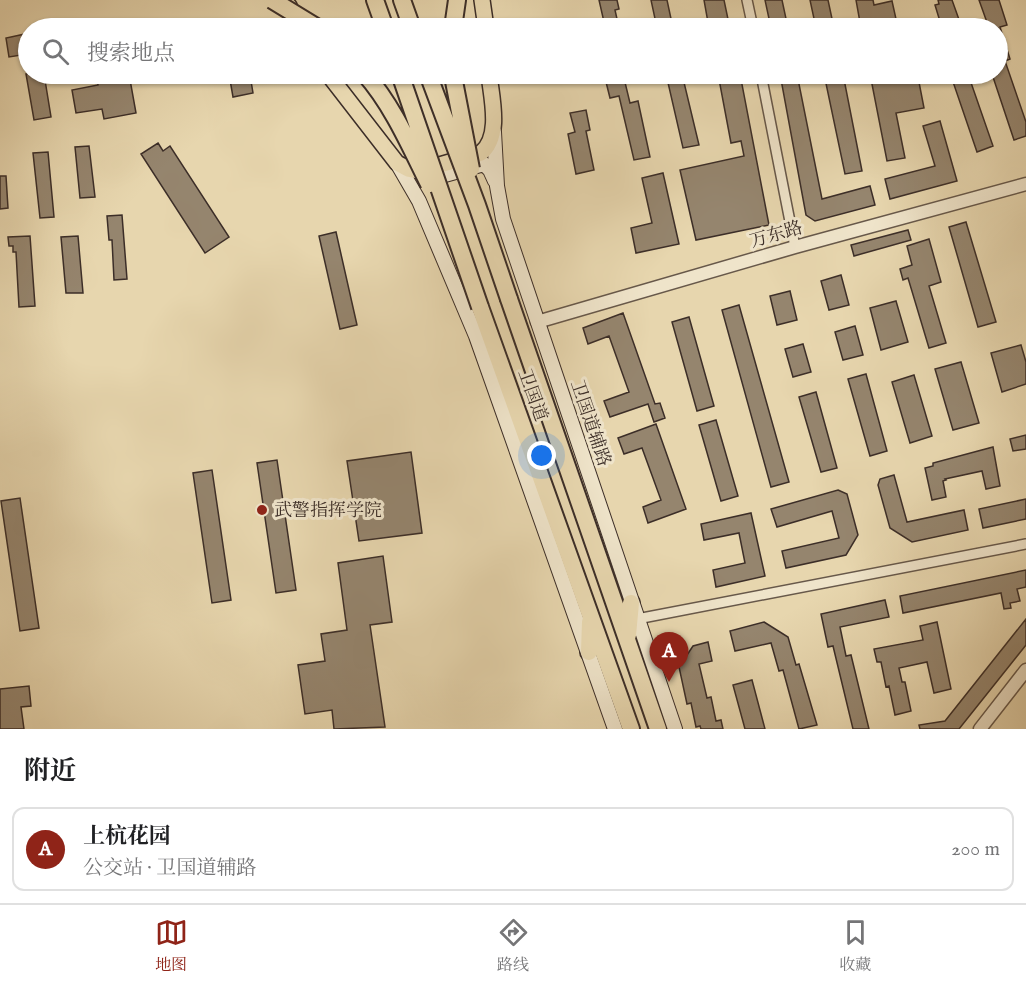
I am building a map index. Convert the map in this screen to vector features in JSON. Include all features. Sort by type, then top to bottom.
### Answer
[{"type":"highway","points":[[272,0],[302,18]]},
{"type":"highway","points":[[375,0],[381,18]]},
{"type":"highway","points":[[402,0],[408,18]]},
{"type":"highway","points":[[454,18],[457,0]]},
{"type":"highway","points":[[374,84],[402,129],[459,245]]},
{"type":"highway","name":"卫国道","points":[[403,84],[480,307],[631,729]]},
{"type":"highway","name":"卫国道","points":[[432,84],[477,205],[658,729]]},
{"type":"highway","points":[[455,84],[477,205]]},
{"type":"highway","points":[[627,639],[634,611]]},
{"type":"highway","points":[[589,652],[590,615]]},
{"type":"main road","points":[[287,0],[294,18]]},
{"type":"main road","points":[[482,0],[485,18]]},
{"type":"main road","points":[[335,84],[397,163],[419,201],[476,336],[615,729]]},
{"type":"main road","points":[[397,163],[402,167],[419,171],[481,153],[486,149],[493,124],[490,84]]},
{"type":"main road","name":"卫国道辅路","points":[[493,124],[497,186],[503,219],[675,729]]},
{"type":"main road","points":[[419,201],[421,187],[425,180],[484,164],[490,170],[497,186]]},
{"type":"main road","points":[[589,652],[611,672]]},
{"type":"street","points":[[747,0],[751,18]]},
{"type":"street","points":[[763,84],[795,247]]},
{"type":"street","name":"万东路","points":[[537,322],[795,247],[1026,184]]},
{"type":"street","points":[[634,611],[1026,544]]},
{"type":"street","points":[[980,729],[1026,670]]},
{"type":"building","points":[[599,0],[617,0],[619,9],[615,10],[617,18],[603,18]]},
{"type":"building","points":[[651,0],[667,0],[671,18],[655,18]]},
{"type":"building","points":[[704,0],[724,0],[728,18],[707,18]]},
{"type":"building","points":[[765,0],[782,0],[786,18],[769,18]]},
{"type":"building","points":[[810,0],[828,0],[832,18],[814,18]]},
{"type":"building","points":[[856,0],[873,0],[874,5],[892,1],[896,18],[859,18]]},
{"type":"building","points":[[938,0],[952,0],[958,18],[939,18],[935,5],[939,4]]},
{"type":"building","points":[[979,0],[999,0],[1005,18],[985,18]]},
{"type":"building","points":[[18,35],[18,56],[9,57],[6,38]]},
{"type":"building","points":[[1008,70],[1026,122],[1026,136],[1014,140],[995,84],[1008,84]]},
{"type":"building","points":[[28,84],[46,84],[51,117],[34,120]]},
{"type":"building","points":[[131,84],[136,113],[104,119],[102,109],[76,113],[72,90],[98,85]]},
{"type":"building","points":[[231,84],[252,84],[253,93],[233,97]]},
{"type":"building","points":[[606,84],[625,84],[630,103],[638,101],[650,157],[634,160],[619,96],[610,98]]},
{"type":"building","points":[[668,84],[684,84],[699,145],[683,148]]},
{"type":"building","points":[[720,84],[742,84],[769,225],[696,240],[680,170],[744,156],[741,141],[731,143]]},
{"type":"building","points":[[782,84],[799,84],[822,199],[870,186],[875,205],[815,221],[806,215]]},
{"type":"building","points":[[826,84],[845,84],[862,171],[845,174]]},
{"type":"building","points":[[872,84],[919,84],[924,108],[896,113],[905,158],[887,161]]},
{"type":"building","points":[[954,84],[971,84],[993,146],[977,152]]},
{"type":"building","points":[[586,110],[590,130],[586,131],[594,170],[576,174],[568,134],[575,132],[570,113]]},
{"type":"building","points":[[940,121],[957,181],[890,199],[885,179],[935,166],[923,126]]},
{"type":"building","points":[[158,143],[163,151],[170,146],[229,237],[205,253],[141,154]]},
{"type":"building","points":[[89,146],[95,197],[80,198],[75,147]]},
{"type":"building","points":[[48,152],[54,217],[40,218],[33,153]]},
{"type":"building","points":[[663,173],[679,244],[636,253],[631,228],[652,223],[642,178]]},
{"type":"building","points":[[0,176],[6,176],[8,208],[0,209]]},
{"type":"building","points":[[122,215],[127,279],[114,280],[112,240],[109,240],[107,216]]},
{"type":"building","points":[[966,222],[996,322],[978,327],[949,227]]},
{"type":"building","points":[[908,230],[911,240],[854,256],[851,245]]},
{"type":"building","points":[[336,232],[357,325],[340,329],[319,236]]},
{"type":"building","points":[[30,236],[35,306],[19,307],[16,252],[13,252],[13,246],[9,246],[8,237]]},
{"type":"building","points":[[78,236],[83,293],[66,293],[61,237]]},
{"type":"building","points":[[929,239],[941,282],[929,286],[946,343],[929,348],[908,278],[903,280],[900,269],[912,265],[907,246]]},
{"type":"building","points":[[841,275],[849,305],[829,310],[821,281]]},
{"type":"building","points":[[790,291],[797,320],[777,325],[770,296]]},
{"type":"building","points":[[896,301],[908,342],[881,350],[870,308]]},
{"type":"building","points":[[739,305],[789,482],[771,487],[722,310]]},
{"type":"building","points":[[623,313],[655,404],[660,403],[665,418],[654,422],[648,404],[610,417],[604,401],[629,392],[609,336],[588,344],[583,328]]},
{"type":"building","points":[[689,317],[714,406],[697,411],[672,322]]},
{"type":"building","points":[[855,326],[863,355],[843,360],[835,332]]},
{"type":"building","points":[[803,344],[811,372],[793,377],[785,349]]},
{"type":"building","points":[[1021,345],[1026,362],[1026,384],[1002,392],[991,353]]},
{"type":"building","points":[[961,362],[979,423],[953,430],[935,369]]},
{"type":"building","points":[[866,374],[887,451],[870,456],[848,379]]},
{"type":"building","points":[[914,375],[932,436],[910,443],[892,382]]},
{"type":"building","points":[[816,392],[837,468],[821,472],[799,397]]},
{"type":"building","points":[[716,420],[738,496],[721,501],[699,425]]},
{"type":"building","points":[[656,424],[686,509],[648,523],[643,507],[661,500],[642,448],[624,454],[618,438]]},
{"type":"building","points":[[1026,435],[1026,449],[1013,451],[1010,439]]},
{"type":"building","points":[[993,447],[1000,486],[986,489],[982,471],[945,479],[943,481],[946,497],[932,500],[925,468],[933,466],[933,463]]},
{"type":"building","points":[[411,452],[422,533],[359,541],[347,461]]},
{"type":"building","points":[[277,460],[296,590],[276,593],[257,463]]},
{"type":"building","points":[[212,470],[231,600],[212,603],[193,473]]},
{"type":"building","points":[[894,475],[907,522],[964,510],[968,530],[912,542],[890,528],[878,485],[880,479]]},
{"type":"building","points":[[838,490],[847,494],[858,535],[846,555],[786,568],[782,551],[839,538],[832,511],[777,527],[771,509]]},
{"type":"building","points":[[20,498],[39,628],[20,631],[1,501]]},
{"type":"building","points":[[1026,499],[1026,519],[983,528],[979,509]]},
{"type":"building","points":[[751,513],[765,576],[716,587],[713,570],[745,563],[739,533],[704,540],[701,524]]},
{"type":"building","points":[[383,556],[392,622],[370,625],[385,727],[334,729],[332,710],[305,714],[298,665],[325,661],[321,634],[347,630],[338,563]]},
{"type":"building","points":[[1026,570],[1026,587],[1017,589],[1020,601],[1010,603],[1011,608],[1004,609],[1001,593],[903,613],[900,596]]},
{"type":"building","points":[[885,600],[889,617],[840,627],[846,656],[851,655],[869,729],[853,729],[833,646],[828,647],[821,614]]},
{"type":"building","points":[[1026,619],[1026,645],[959,729],[920,729],[919,725],[945,721]]},
{"type":"building","points":[[764,622],[788,637],[796,665],[799,664],[817,725],[799,729],[783,670],[779,671],[771,643],[735,651],[730,631]]},
{"type":"building","points":[[937,622],[951,689],[934,693],[927,662],[899,668],[902,682],[905,682],[911,711],[895,715],[889,686],[886,687],[881,662],[877,662],[874,649],[923,640],[920,626]]},
{"type":"building","points":[[708,642],[712,661],[699,664],[707,698],[711,697],[716,721],[721,720],[723,729],[696,727],[691,703],[687,704],[679,667],[693,646]]},
{"type":"building","points":[[752,680],[765,729],[745,729],[733,685]]},
{"type":"building","points":[[29,686],[31,706],[21,707],[24,729],[0,729],[0,689]]},
{"type":"place","name":"武警指挥学院","points":[[262,510]]},
{"type":"place","name":"上杭花园","points":[[669,682]]}]
